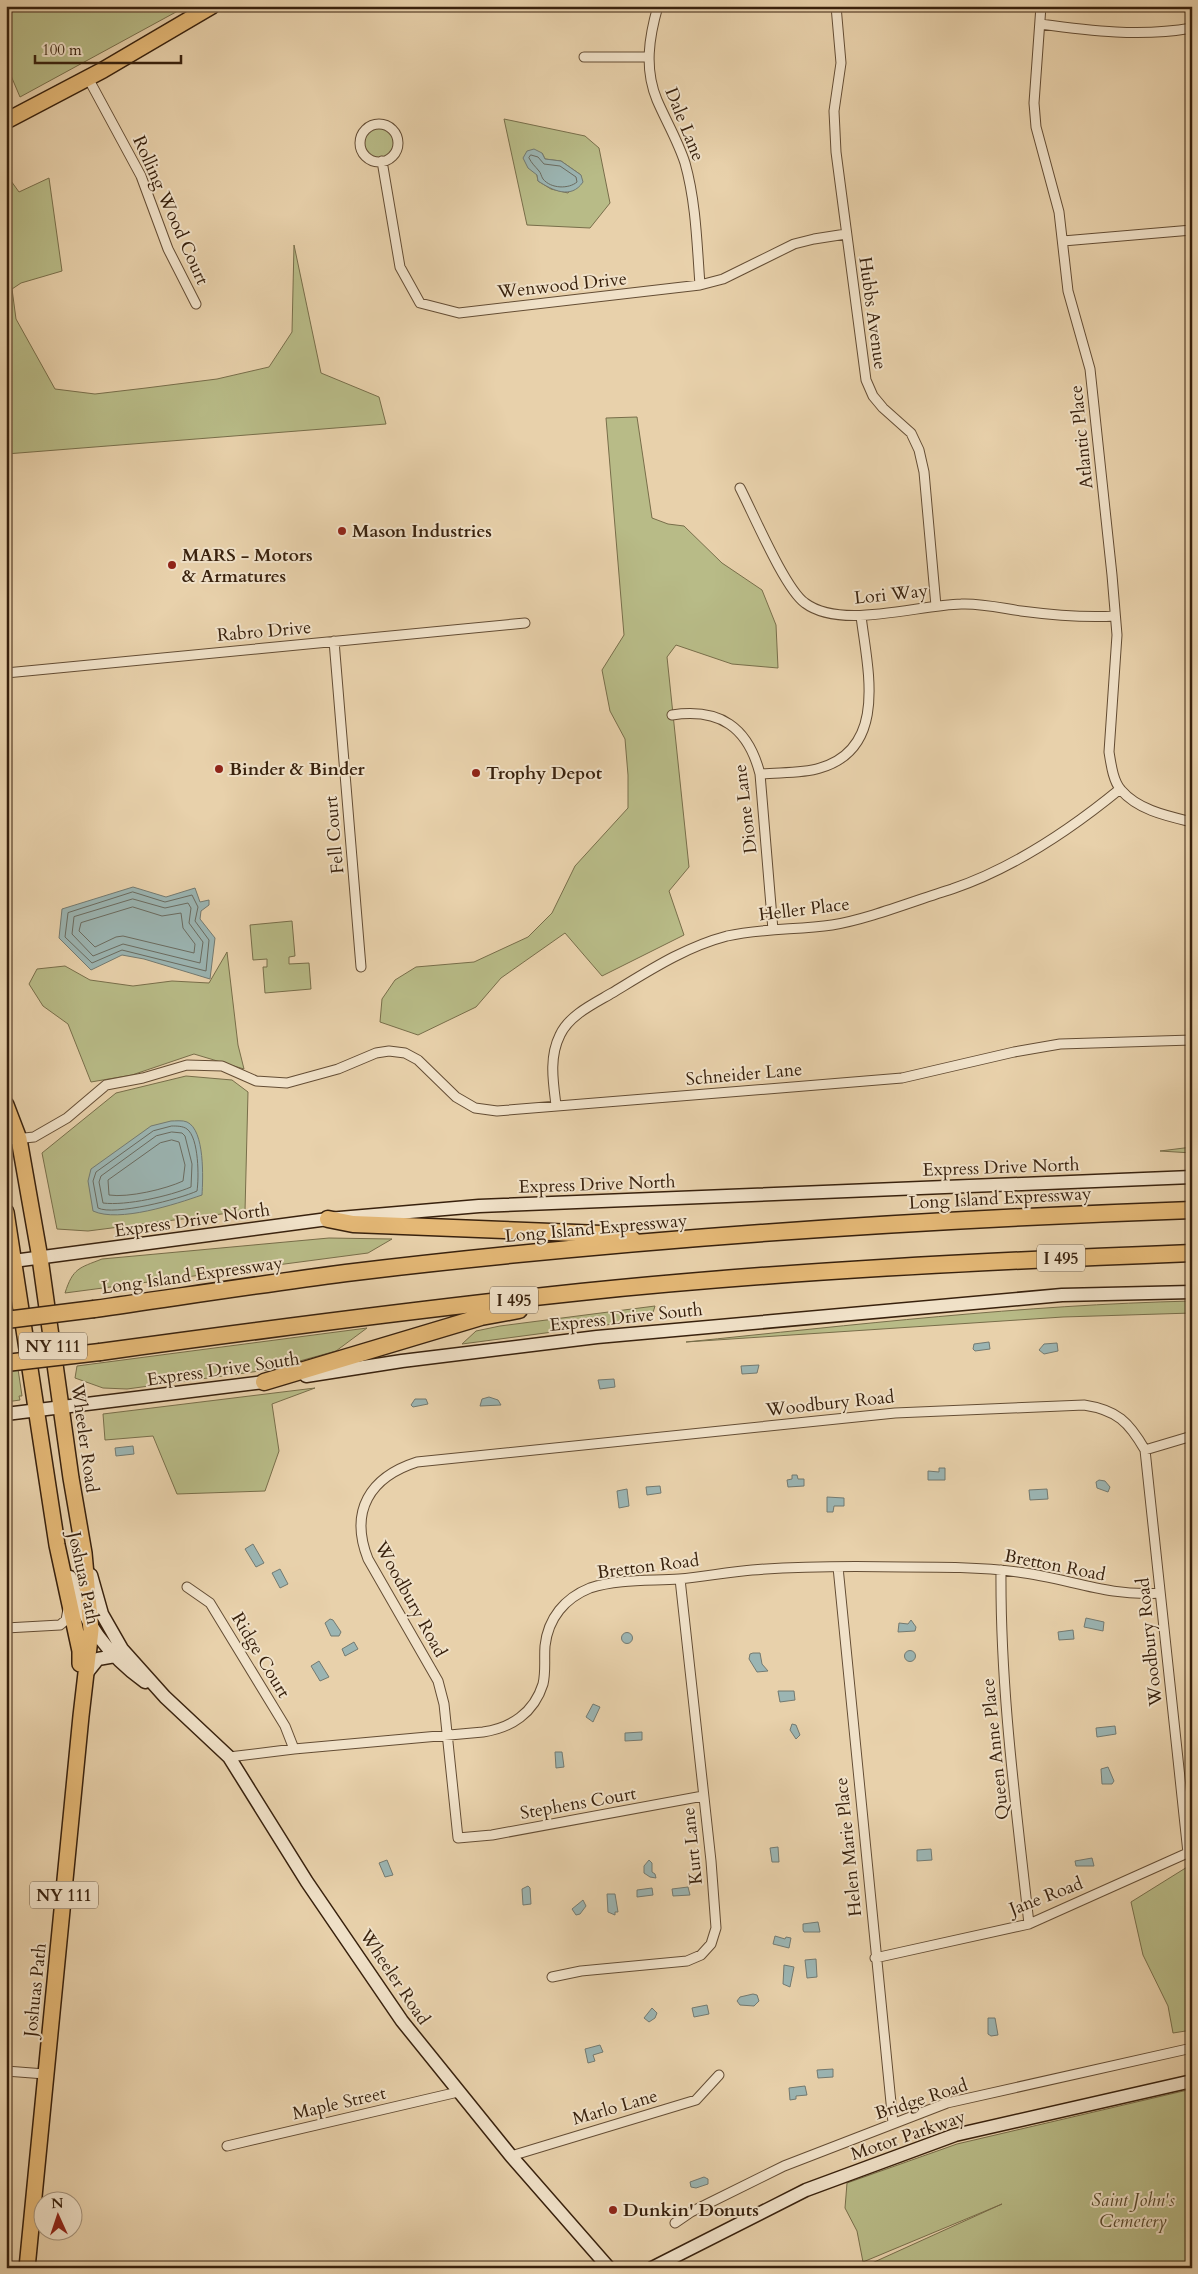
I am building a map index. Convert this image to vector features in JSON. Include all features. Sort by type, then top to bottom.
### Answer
[{"type":"highway","name":"Long Island Expressway","points":[[6,1320],[346,1274],[654,1242],[987,1218],[1192,1210]]},
{"type":"highway","points":[[328,1219],[353,1224],[601,1234],[654,1242]]},
{"type":"highway","name":"I 495","points":[[6,1363],[332,1321],[582,1292],[1008,1260],[1192,1253]]},
{"type":"highway","points":[[264,1382],[480,1317],[542,1306],[582,1292]]},
{"type":"main road","points":[[6,121],[88,78],[212,6]]},
{"type":"main road","name":"Wheeler Road","points":[[6,1105],[40,1258],[84,1553],[102,1614],[122,1649],[165,1697],[228,1757],[307,1882],[396,2013],[511,2156],[609,2268]]},
{"type":"main road","name":"Express Drive North","points":[[10,1262],[328,1219],[480,1206],[1192,1177]]},
{"type":"main road","name":"Wheeler Road","points":[[6,1212],[10,1262],[47,1479],[73,1587],[92,1630],[131,1672],[165,1697]]},
{"type":"main road","name":"Express Drive South","points":[[6,1414],[264,1382],[402,1360],[597,1336],[1062,1295],[1192,1292]]},
{"type":"main road","name":"Joshuas Path","points":[[47,1479],[57,1546],[80,1651],[81,1716]]},
{"type":"main road","name":"Joshuas Path","points":[[27,2268],[81,1716],[92,1630],[84,1553]]},
{"type":"main road","points":[[86,1674],[98,1659],[115,1656]]},
{"type":"main road","name":"Motor Parkway","points":[[652,2268],[806,2190],[955,2135],[1192,2081]]},
{"type":"street","name":"Dale Lane","points":[[658,6],[648,58],[656,98],[680,148],[690,184],[700,285]]},
{"type":"street","name":"Hubbs Avenue","points":[[836,6],[841,63],[834,125],[846,234],[866,380],[873,396],[883,408],[911,433],[919,450],[924,472],[936,606]]},
{"type":"street","name":"Atlantic Place","points":[[1042,6],[1034,103],[1036,127],[1054,190],[1063,241],[1068,291],[1090,369],[1115,616],[1116,658],[1109,752],[1120,789]]},
{"type":"street","points":[[1040,24],[1136,34],[1192,28]]},
{"type":"street","points":[[584,57],[648,58]]},
{"type":"street","name":"Rolling Wood Court","points":[[88,78],[141,176],[168,250],[196,304]]},
{"type":"street","points":[[375,124],[388,126],[398,142],[394,155],[382,161],[371,160],[362,152],[360,146],[361,135],[370,126],[375,124]]},
{"type":"street","name":"Wenwood Drive","points":[[382,161],[400,267],[420,303],[459,313],[700,285],[723,279],[794,244],[846,234]]},
{"type":"street","points":[[1063,241],[1192,230]]},
{"type":"street","name":"Lori Way","points":[[740,488],[790,586],[804,603],[820,611],[838,615],[861,616],[936,606],[983,605],[1066,615],[1115,616]]},
{"type":"street","points":[[760,774],[821,768],[840,758],[857,744],[867,723],[870,701],[861,616]]},
{"type":"street","name":"Rabro Drive","points":[[6,673],[525,623]]},
{"type":"street","name":"Fell Court","points":[[334,641],[361,967]]},
{"type":"street","name":"Dione Lane","points":[[672,715],[688,713],[705,714],[719,718],[732,726],[755,754],[760,774],[773,930]]},
{"type":"street","points":[[1120,789],[1144,807],[1164,815],[1192,822]]},
{"type":"street","name":"Heller Place","points":[[556,1105],[552,1070],[554,1051],[561,1033],[574,1018],[595,1003],[678,954],[728,936],[832,925],[854,920],[954,888],[1000,869],[1042,845],[1085,817],[1120,789]]},
{"type":"street","name":"Schneider Lane","points":[[13,1140],[34,1137],[67,1118],[106,1085],[143,1078],[187,1065],[222,1066],[256,1080],[287,1083],[320,1074],[376,1053],[389,1051],[405,1053],[418,1060],[456,1097],[475,1108],[497,1111],[902,1078],[1014,1052],[1060,1044],[1192,1040]]},
{"type":"street","name":"Woodbury Road","points":[[458,1838],[444,1704],[438,1681],[368,1559],[362,1543],[360,1521],[365,1501],[380,1482],[396,1469],[417,1462],[886,1414],[1084,1405],[1103,1408],[1118,1416],[1133,1430],[1145,1450],[1159,1593],[1190,1852]]},
{"type":"street","points":[[1145,1450],[1192,1436]]},
{"type":"street","name":"Bretton Road","points":[[228,1757],[503,1729],[520,1718],[533,1704],[542,1685],[546,1666],[545,1646],[550,1626],[559,1609],[573,1597],[591,1588],[627,1582],[680,1579],[802,1567],[981,1568],[1042,1576],[1118,1593],[1159,1593]]},
{"type":"street","name":"Helen Marie Place","points":[[838,1567],[893,2124]]},
{"type":"street","name":"Queen Anne Place","points":[[1001,1570],[1002,1655],[1008,1734],[1030,1924]]},
{"type":"street","name":"Kurt Lane","points":[[552,1977],[581,1971],[687,1961],[701,1955],[711,1944],[716,1928],[680,1579]]},
{"type":"street","name":"Ridge Court","points":[[187,1587],[210,1602],[285,1726],[294,1749]]},
{"type":"street","points":[[6,1628],[60,1626],[66,1620],[69,1601]]},
{"type":"street","name":"Stephens Court","points":[[458,1838],[492,1835],[703,1796]]},
{"type":"street","name":"Jane Road","points":[[876,1958],[1030,1924],[1190,1852]]},
{"type":"street","name":"Bridge Road","points":[[675,2223],[691,2212],[784,2166],[947,2103],[1192,2048]]},
{"type":"street","points":[[6,2071],[45,2074]]},
{"type":"street","name":"Marlo Lane","points":[[511,2156],[696,2100],[719,2075]]},
{"type":"street","name":"Maple Street","points":[[227,2146],[458,2092]]},
{"type":"green space","points":[[6,6],[187,6],[20,97],[6,64]]},
{"type":"green space","points":[[490,6],[521,6],[520,9],[495,11]]},
{"type":"green space","points":[[504,119],[585,136],[599,148],[610,203],[590,228],[527,225]],"holes":[[[542,153],[545,159],[561,161],[581,175],[568,193],[551,189],[538,181],[537,175]]]},
{"type":"green space","points":[[378,127],[384,128],[389,132],[393,137],[393,149],[389,154],[384,158],[378,159],[372,158],[367,154],[363,149],[362,143],[363,137],[367,132],[372,128]]},
{"type":"green space","points":[[6,174],[19,192],[49,178],[62,271],[21,283],[12,289],[16,319],[55,389],[95,394],[217,379],[269,367],[292,332],[294,245],[321,373],[379,397],[386,424],[6,454]]},
{"type":"green space","points":[[637,417],[652,518],[668,524],[684,526],[722,563],[762,590],[776,625],[778,668],[732,664],[676,645],[667,657],[689,867],[669,891],[684,935],[602,976],[565,933],[501,978],[476,1007],[418,1035],[380,1022],[382,999],[395,980],[416,967],[474,962],[528,937],[552,913],[575,866],[628,808],[625,739],[610,711],[602,670],[624,635],[606,418]]},
{"type":"green space","points":[[292,921],[295,956],[289,957],[289,964],[309,963],[311,989],[265,993],[263,967],[267,967],[267,959],[253,960],[250,925]]},
{"type":"green space","points":[[227,952],[238,1045],[244,1069],[194,1054],[132,1075],[91,1082],[68,1024],[43,1006],[29,984],[37,969],[65,966],[90,980],[133,986],[172,981],[209,983]]},
{"type":"green space","points":[[186,1076],[232,1080],[248,1092],[245,1211],[88,1231],[57,1229],[42,1153],[116,1093]]},
{"type":"green space","points":[[1192,1147],[1192,1153],[1160,1151]]},
{"type":"green space","points":[[329,1238],[392,1239],[368,1253],[65,1293],[71,1278],[78,1270],[102,1259]]},
{"type":"green space","points":[[1192,1301],[1192,1313],[1063,1317],[686,1342],[1001,1311]]},
{"type":"green space","points":[[655,1306],[651,1319],[462,1344],[476,1331],[500,1326]]},
{"type":"green space","points":[[367,1328],[336,1351],[267,1370],[127,1389],[103,1388],[75,1378],[77,1366]]},
{"type":"green space","points":[[18,1369],[22,1396],[19,1396],[20,1400],[6,1402],[6,1371]]},
{"type":"green space","points":[[315,1388],[272,1404],[279,1451],[265,1491],[177,1494],[153,1436],[105,1440],[103,1414]]},
{"type":"green space","points":[[1192,1864],[1192,2030],[1173,2033],[1168,2006],[1143,1955],[1131,1902]]},
{"type":"green space","name":"Saint John's Cemetery","points":[[1192,2089],[1192,2268],[861,2268],[1002,2204],[863,2262],[857,2231],[845,2208],[847,2183],[957,2144]]},
{"type":"water","points":[[534,149],[542,153],[545,159],[561,161],[581,175],[583,182],[573,191],[561,192],[538,181],[537,175],[528,168],[523,158],[527,151]]},
{"type":"water","points":[[133,887],[166,897],[195,888],[200,902],[209,900],[209,905],[201,911],[200,919],[215,938],[210,979],[144,959],[122,955],[91,970],[59,938],[62,909]]},
{"type":"water","points":[[171,1121],[187,1122],[193,1127],[197,1135],[202,1156],[202,1195],[132,1214],[104,1214],[93,1211],[88,1181],[91,1169],[151,1126]]},
{"type":"water","points":[[989,1342],[990,1349],[975,1351],[973,1349],[974,1344]]},
{"type":"water","points":[[1057,1343],[1058,1351],[1044,1354],[1039,1350],[1044,1344]]},
{"type":"water","points":[[759,1365],[757,1373],[742,1374],[741,1366]]},
{"type":"water","points":[[614,1379],[615,1387],[600,1389],[598,1380]]},
{"type":"water","points":[[489,1397],[498,1400],[501,1405],[480,1406],[482,1399]]},
{"type":"water","points":[[415,1399],[426,1399],[428,1404],[413,1407],[411,1405]]},
{"type":"water","points":[[133,1446],[134,1454],[116,1456],[115,1448]]},
{"type":"water","points":[[939,1468],[945,1468],[945,1480],[928,1480],[928,1471],[939,1472]]},
{"type":"water","points":[[792,1475],[797,1475],[798,1479],[804,1479],[804,1486],[788,1487],[787,1480],[792,1479]]},
{"type":"water","points":[[1099,1480],[1105,1481],[1110,1487],[1108,1492],[1097,1488],[1096,1482]]},
{"type":"water","points":[[660,1486],[661,1493],[647,1495],[646,1487]]},
{"type":"water","points":[[627,1489],[629,1506],[619,1508],[617,1491]]},
{"type":"water","points":[[1047,1489],[1048,1499],[1030,1500],[1029,1490]]},
{"type":"water","points":[[827,1497],[844,1498],[844,1506],[834,1506],[833,1512],[827,1512]]},
{"type":"water","points":[[253,1544],[264,1563],[256,1567],[245,1549]]},
{"type":"water","points":[[280,1569],[288,1584],[280,1588],[272,1573]]},
{"type":"water","points":[[1086,1618],[1104,1622],[1103,1631],[1084,1627]]},
{"type":"water","points":[[330,1619],[333,1620],[341,1632],[339,1636],[331,1636],[325,1623]]},
{"type":"water","points":[[911,1620],[916,1627],[915,1631],[898,1632],[899,1623],[908,1624]]},
{"type":"water","points":[[1073,1630],[1074,1639],[1059,1640],[1058,1632]]},
{"type":"water","points":[[627,1632],[633,1638],[627,1644],[621,1638]]},
{"type":"water","points":[[354,1642],[358,1649],[345,1656],[342,1649]]},
{"type":"water","points":[[910,1650],[916,1656],[910,1662],[904,1656]]},
{"type":"water","points":[[760,1653],[762,1664],[768,1671],[757,1672],[749,1659],[750,1654]]},
{"type":"water","points":[[319,1661],[329,1677],[320,1681],[311,1666]]},
{"type":"water","points":[[778,1691],[794,1691],[795,1700],[780,1702]]},
{"type":"water","points":[[593,1704],[600,1707],[593,1722],[586,1717]]},
{"type":"water","points":[[792,1724],[796,1725],[800,1735],[796,1739],[790,1730]]},
{"type":"water","points":[[1115,1726],[1116,1734],[1097,1737],[1096,1728]]},
{"type":"water","points":[[642,1732],[642,1740],[625,1741],[625,1733]]},
{"type":"water","points":[[555,1752],[562,1752],[564,1767],[556,1768]]},
{"type":"water","points":[[1108,1767],[1114,1781],[1112,1784],[1102,1784],[1101,1769]]},
{"type":"water","points":[[778,1847],[779,1862],[772,1862],[770,1848]]},
{"type":"water","points":[[931,1849],[932,1860],[917,1861],[917,1850]]},
{"type":"water","points":[[1092,1858],[1094,1866],[1076,1866],[1075,1861]]},
{"type":"water","points":[[387,1860],[393,1875],[385,1877],[379,1863]]},
{"type":"water","points":[[649,1860],[652,1863],[652,1872],[656,1878],[644,1873],[644,1866]]},
{"type":"water","points":[[528,1886],[530,1888],[531,1904],[523,1905],[522,1889]]},
{"type":"water","points":[[688,1887],[690,1895],[673,1896],[672,1889]]},
{"type":"water","points":[[652,1888],[653,1895],[637,1897],[637,1890]]},
{"type":"water","points":[[607,1894],[615,1894],[618,1912],[615,1912],[615,1915],[608,1912]]},
{"type":"water","points":[[583,1900],[586,1906],[580,1914],[576,1915],[572,1909]]},
{"type":"water","points":[[818,1922],[820,1932],[804,1932],[803,1924]]},
{"type":"water","points":[[775,1936],[785,1939],[786,1937],[791,1938],[789,1948],[773,1944]]},
{"type":"water","points":[[816,1959],[817,1977],[807,1978],[805,1960]]},
{"type":"water","points":[[784,1965],[794,1967],[790,1987],[783,1984]]},
{"type":"water","points":[[757,1995],[759,2001],[754,2006],[740,2005],[737,2001],[740,1997]]},
{"type":"water","points":[[707,2005],[709,2014],[694,2017],[692,2008]]},
{"type":"water","points":[[652,2008],[657,2013],[655,2018],[649,2022],[644,2018]]},
{"type":"water","points":[[988,2018],[995,2018],[998,2035],[991,2036],[988,2034]]},
{"type":"water","points":[[600,2045],[603,2052],[593,2055],[595,2061],[588,2063],[585,2049]]},
{"type":"water","points":[[833,2069],[833,2077],[818,2078],[817,2070]]},
{"type":"water","points":[[805,2086],[807,2095],[796,2096],[796,2099],[790,2100],[789,2088]]},
{"type":"water","points":[[704,2177],[708,2179],[708,2184],[696,2188],[691,2187],[690,2182]]},
{"type":"place","name":"Mason Industries","points":[[342,531]]},
{"type":"place","name":"MARS - Motors & Armatures","points":[[172,565]]},
{"type":"place","name":"Binder & Binder","points":[[219,769]]},
{"type":"place","name":"Trophy Depot","points":[[476,773]]},
{"type":"place","name":"Dunkin' Donuts","points":[[613,2210]]}]
